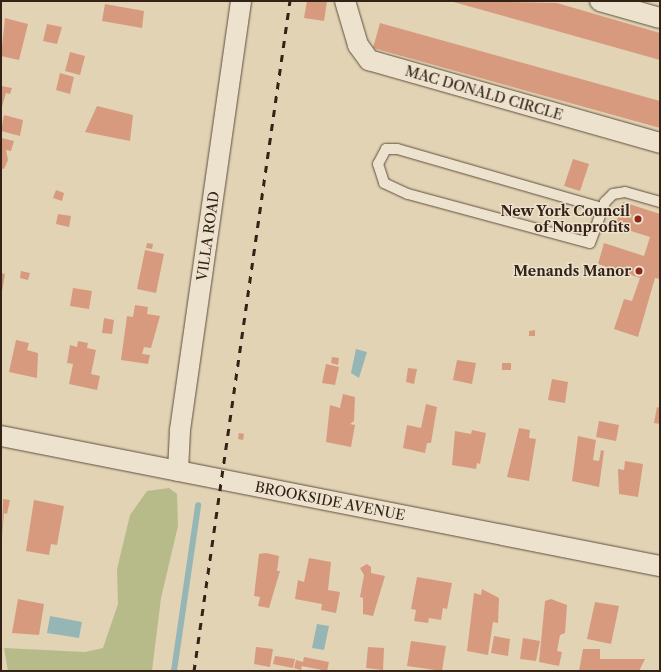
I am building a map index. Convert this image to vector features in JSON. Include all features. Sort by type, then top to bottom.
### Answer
[{"type":"street","name":"VILLA ROAD","points":[[178,472],[180,430],[241,1]]},
{"type":"street","name":"MAC DONALD CIRCLE","points":[[345,1],[358,45],[369,60],[660,143]]},
{"type":"street","points":[[600,1],[660,18]]},
{"type":"street","name":"BROOKSIDE AVENUE","points":[[1,436],[660,566]]},
{"type":"lane","points":[[602,208],[397,149],[386,149],[380,155],[378,174],[384,183],[408,194],[590,243],[607,198],[619,192],[660,202]]},
{"type":"green space","points":[[169,488],[177,494],[178,526],[161,598],[152,671],[8,671],[4,648],[85,652],[103,648],[118,604],[117,569],[130,515],[147,491]]},
{"type":"water","points":[[356,349],[367,352],[359,378],[351,373]]},
{"type":"water","points":[[50,616],[82,622],[79,638],[47,633]]},
{"type":"water","points":[[317,624],[329,626],[324,650],[312,648]]},
{"type":"building","points":[[307,1],[327,1],[324,21],[304,18]]},
{"type":"building","points":[[450,1],[557,3],[660,33],[660,60]]},
{"type":"building","points":[[105,4],[144,11],[142,28],[102,21]]},
{"type":"building","points":[[5,18],[28,24],[19,60],[1,56]]},
{"type":"building","points":[[380,23],[660,101],[660,128],[373,48]]},
{"type":"building","points":[[47,24],[62,27],[57,44],[43,41]]},
{"type":"building","points":[[70,52],[85,56],[80,75],[65,71]]},
{"type":"building","points":[[60,73],[74,77],[70,94],[56,90]]},
{"type":"building","points":[[1,86],[12,88],[10,94],[6,93],[1,110]]},
{"type":"building","points":[[97,106],[133,115],[130,141],[85,132]]},
{"type":"building","points":[[4,115],[23,120],[20,136],[1,131]]},
{"type":"building","points":[[1,138],[14,141],[11,151],[6,150],[8,160],[4,169],[1,168]]},
{"type":"building","points":[[573,159],[589,164],[580,191],[564,186]]},
{"type":"building","points":[[56,190],[64,193],[62,201],[53,198]]},
{"type":"building","name":"Menands Manor","points":[[623,202],[660,214],[660,279],[655,278],[638,337],[614,329],[624,299],[632,301],[640,278],[598,264],[604,243],[644,256],[650,237],[615,226]]},
{"type":"building","points":[[58,214],[71,216],[69,227],[56,224]]},
{"type":"building","points":[[147,243],[153,244],[152,249],[146,248]]},
{"type":"building","points":[[145,250],[164,254],[156,293],[137,289]]},
{"type":"building","points":[[21,271],[30,273],[28,280],[20,278]]},
{"type":"building","points":[[1,273],[5,274],[2,291],[1,291]]},
{"type":"building","points":[[73,288],[92,291],[89,309],[70,306]]},
{"type":"building","points":[[135,305],[148,307],[147,314],[160,316],[151,348],[144,347],[142,354],[150,355],[148,364],[121,360],[127,316],[133,317]]},
{"type":"building","points":[[104,318],[114,320],[112,334],[102,333]]},
{"type":"building","points":[[535,330],[535,336],[529,336],[529,331]]},
{"type":"building","points":[[16,340],[29,343],[27,350],[38,353],[37,378],[9,372]]},
{"type":"building","points":[[78,341],[88,343],[87,348],[96,350],[91,374],[100,376],[97,390],[69,384],[73,364],[67,363],[70,345],[77,347]]},
{"type":"building","points":[[332,357],[339,358],[338,365],[331,363]]},
{"type":"building","points":[[457,360],[476,363],[472,384],[453,380]]},
{"type":"building","points":[[502,363],[511,363],[511,370],[502,370]]},
{"type":"building","points":[[326,364],[339,367],[335,385],[322,383]]},
{"type":"building","points":[[408,368],[417,369],[414,384],[406,382]]},
{"type":"building","points":[[552,379],[568,382],[565,403],[548,400]]},
{"type":"building","points":[[343,394],[355,397],[354,421],[350,424],[355,425],[351,447],[326,442],[330,405],[340,408]]},
{"type":"building","points":[[426,404],[437,407],[431,443],[427,443],[425,453],[403,448],[407,425],[421,428]]},
{"type":"building","points":[[657,407],[660,408],[660,424],[654,423]]},
{"type":"building","points":[[599,421],[619,425],[616,441],[596,437]]},
{"type":"building","points":[[519,428],[530,430],[529,438],[536,439],[529,481],[507,477]]},
{"type":"building","points":[[472,430],[486,433],[480,464],[477,463],[476,469],[452,465],[455,431],[471,434]]},
{"type":"building","points":[[239,433],[244,434],[243,440],[238,439]]},
{"type":"building","points":[[578,436],[596,440],[593,460],[599,461],[601,450],[604,451],[599,487],[572,481]]},
{"type":"building","points":[[625,461],[643,464],[638,497],[619,494],[618,469],[624,470]]},
{"type":"building","points":[[3,499],[10,500],[7,514],[4,513],[2,538]]},
{"type":"building","points":[[34,500],[64,506],[57,545],[51,544],[49,555],[26,551]]},
{"type":"building","points":[[266,553],[279,556],[277,571],[280,571],[269,608],[258,606],[260,597],[254,596],[259,554]]},
{"type":"building","points":[[309,558],[331,562],[328,590],[340,592],[336,613],[321,610],[322,604],[295,599],[298,580],[304,582]]},
{"type":"building","points":[[367,564],[371,567],[371,573],[385,576],[373,616],[363,614],[363,598],[360,597],[364,575],[360,568]]},
{"type":"building","points":[[417,577],[452,583],[447,609],[443,608],[441,620],[429,618],[428,623],[414,621],[416,610],[411,609]]},
{"type":"building","points":[[482,589],[499,598],[498,623],[493,622],[488,655],[467,651],[474,593],[481,595]]},
{"type":"building","points":[[18,599],[44,604],[39,635],[12,633]]},
{"type":"building","points":[[551,599],[567,605],[565,633],[560,635],[557,651],[562,652],[559,666],[539,662],[545,601]]},
{"type":"building","points":[[595,602],[619,606],[611,644],[587,639]]},
{"type":"building","points":[[494,636],[510,639],[508,656],[491,653]]},
{"type":"building","points":[[523,638],[540,641],[536,661],[520,659]]},
{"type":"building","points":[[411,641],[446,646],[442,671],[407,666]]},
{"type":"building","points":[[256,647],[273,649],[270,667],[254,664]]},
{"type":"building","points":[[368,647],[384,648],[383,670],[366,668]]},
{"type":"building","points":[[583,649],[600,649],[600,659],[645,659],[639,671],[579,671]]},
{"type":"building","points":[[275,656],[295,659],[293,668],[273,664]]},
{"type":"building","points":[[304,657],[329,662],[327,671],[302,666],[301,670],[294,668],[296,660],[303,662]]},
{"type":"waterway","points":[[174,671],[198,506]]},
{"type":"railway","points":[[194,671],[290,1]]},
{"type":"place","name":"New York Council of Nonprofits","points":[[638,219]]},
{"type":"place","name":"Menands Manor","points":[[639,271]]}]
